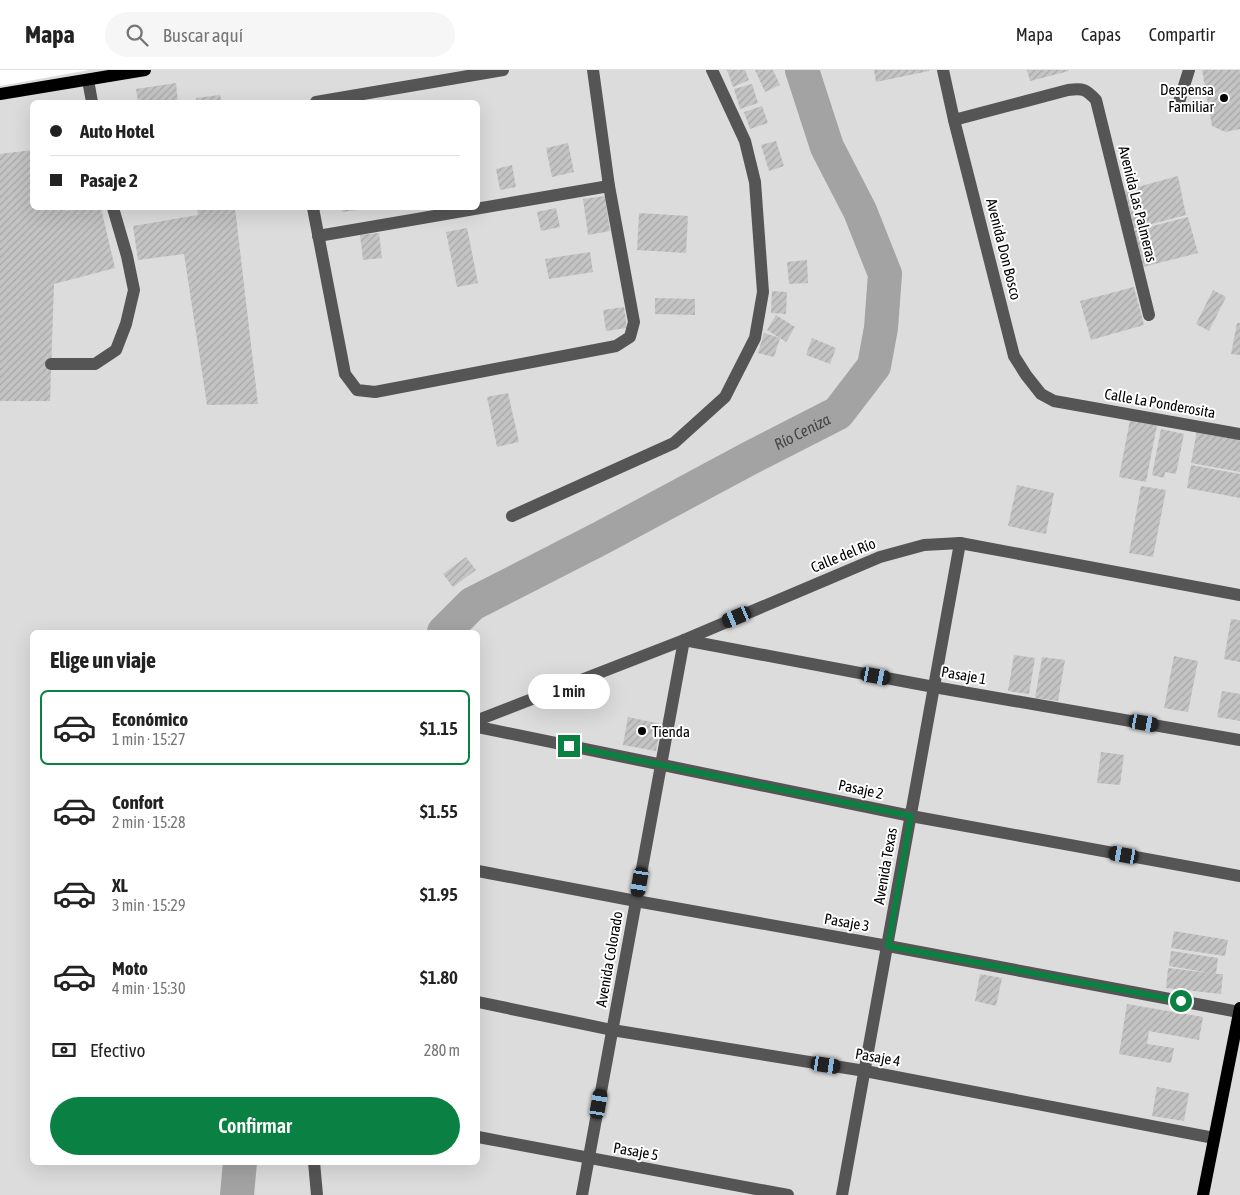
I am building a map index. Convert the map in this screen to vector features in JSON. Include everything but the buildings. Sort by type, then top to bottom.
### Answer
[{"type":"main road","points":[[0,94],[145,70]]},
{"type":"main road","points":[[1203,1195],[1240,1010]]},
{"type":"street","points":[[328,100],[503,70]]},
{"type":"street","points":[[313,210],[345,374],[357,390],[375,392],[616,346],[630,337],[634,322],[609,186],[593,70]]},
{"type":"street","points":[[512,516],[674,443],[725,397],[755,338],[763,292],[755,182],[745,142],[712,70]]},
{"type":"street","name":"Avenida Don Bosco","points":[[943,70],[1014,356],[1041,394],[1054,401],[1074,404]]},
{"type":"street","points":[[1179,102],[1189,70]]},
{"type":"street","points":[[88,80],[92,100]]},
{"type":"street","name":"Avenida Las Palmeras","points":[[954,120],[1068,90],[1088,90],[1096,100],[1149,316]]},
{"type":"street","points":[[480,208],[609,186]]},
{"type":"street","points":[[51,364],[95,364],[116,350],[126,324],[134,290],[127,256],[114,210]]},
{"type":"street","points":[[318,236],[469,210]]},
{"type":"street","name":"Calle La Ponderosita","points":[[1074,404],[1240,434]]},
{"type":"street","name":"Calle del Río","points":[[480,719],[684,640],[880,557],[924,545],[960,544],[1240,595]]},
{"type":"street","name":"Avenida Texas","points":[[842,1195],[960,544]]},
{"type":"street","name":"Pasaje 1","points":[[684,640],[934,687],[1240,740]]},
{"type":"street","name":"Avenida Colorado","points":[[582,1195],[684,640]]},
{"type":"street","name":"Pasaje 2","points":[[480,727],[911,816],[1240,876]]},
{"type":"street","name":"Pasaje 3","points":[[480,871],[636,902],[1240,1010]]},
{"type":"street","name":"Pasaje 4","points":[[480,1002],[612,1030],[865,1071],[1214,1138]]},
{"type":"street","name":"Pasaje 5","points":[[480,1137],[788,1195]]},
{"type":"street","points":[[314,1165],[317,1195]]},
{"type":"shaded area","points":[[89,70],[1240,70],[1240,1195],[0,1195],[0,86]]},
{"type":"waterway","name":"Río Ceniza","points":[[446,630],[472,604],[838,413],[874,366],[881,328],[885,274],[860,211],[827,147],[802,70]]},
{"type":"waterway","name":"Río Ceniza","points":[[237,1195],[240,1165]]},
{"type":"place","name":"Despensa Familiar","points":[[1224,98]]},
{"type":"place","name":"Tienda","points":[[642,731]]},
{"type":"route","points":[[569,746],[911,816],[888,946],[1181,1001]]}]
